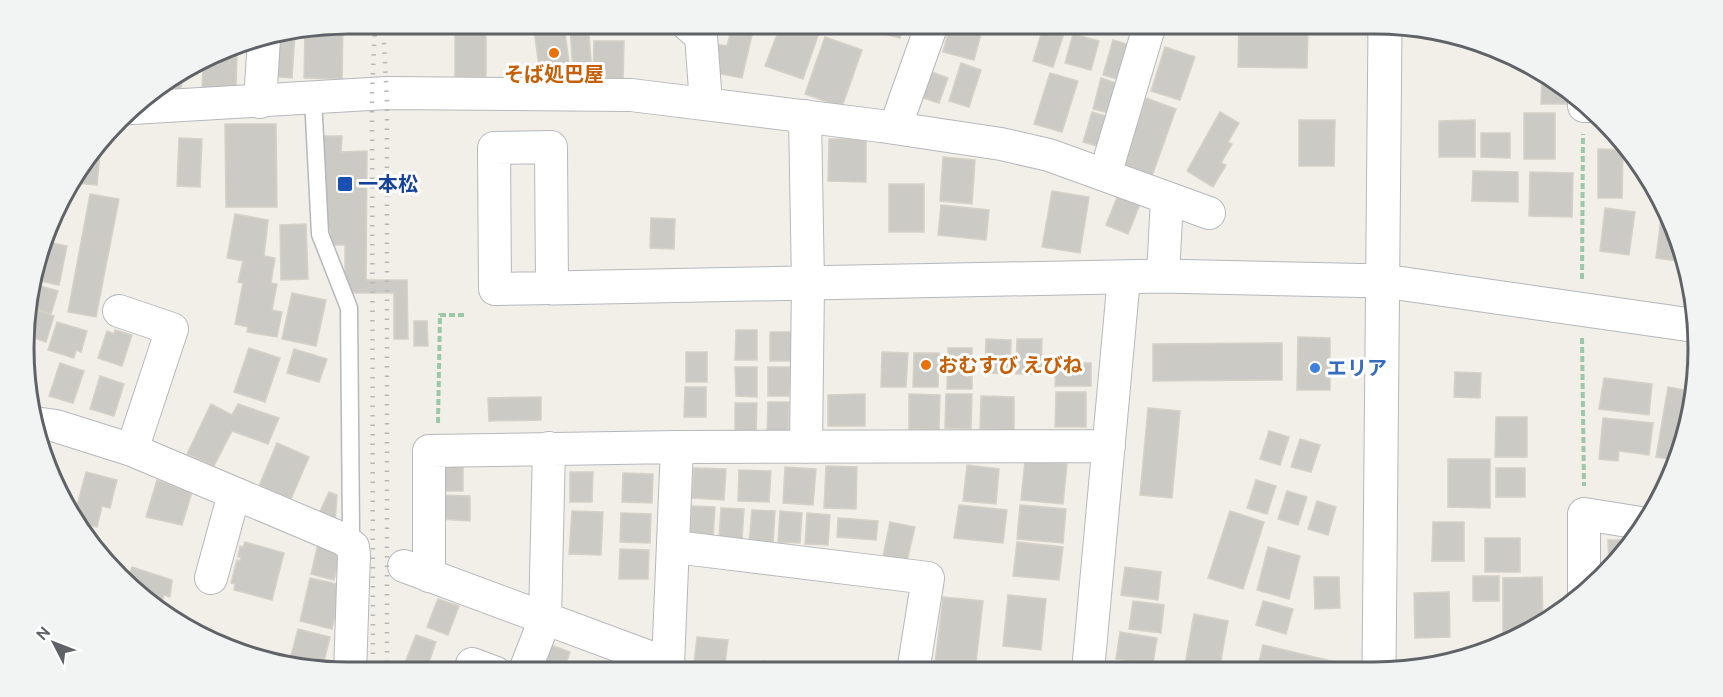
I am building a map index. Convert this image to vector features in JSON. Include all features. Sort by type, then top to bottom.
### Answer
[{"type":"street","points":[[700,34],[706,103]]},
{"type":"street","points":[[895,128],[928,34]]},
{"type":"street","points":[[1105,175],[1147,34]]},
{"type":"street","points":[[1378,662],[1385,35]]},
{"type":"street","points":[[260,102],[263,46]]},
{"type":"street","points":[[148,106],[260,102],[387,93],[631,95],[895,128],[1020,149],[1049,155],[1209,213]]},
{"type":"street","points":[[805,116],[808,283],[806,447]]},
{"type":"street","points":[[552,288],[551,147],[494,148],[495,289],[552,288],[1125,277],[1163,276],[1384,281],[1688,324]]},
{"type":"street","points":[[1163,276],[1167,198]]},
{"type":"street","points":[[1089,662],[1125,277]]},
{"type":"street","points":[[119,311],[172,329],[132,450]]},
{"type":"street","points":[[44,424],[132,450],[343,539],[353,547],[354,555],[350,662]]},
{"type":"street","points":[[654,662],[417,571],[429,451],[677,447],[1109,446]]},
{"type":"street","points":[[669,662],[677,447]]},
{"type":"street","points":[[528,662],[546,619],[549,448]]},
{"type":"street","points":[[211,578],[234,494]]},
{"type":"street","points":[[1584,583],[1584,514],[1636,522]]},
{"type":"street","points":[[675,547],[928,578],[915,662]]},
{"type":"lane","points":[[313,98],[320,234],[349,308],[351,531],[343,539]]},
{"type":"path","points":[[1584,514],[1582,308],[1586,116]]},
{"type":"path","points":[[437,451],[440,315],[466,315]]},
{"type":"building","points":[[343,34],[342,79],[304,78],[305,38]]},
{"type":"building","points":[[455,34],[486,34],[486,77],[455,77]]},
{"type":"building","points":[[535,34],[565,34],[570,70],[540,74]]},
{"type":"building","points":[[571,34],[589,34],[592,72],[573,73]]},
{"type":"building","points":[[730,34],[752,35],[742,78],[710,72],[716,44],[727,46]]},
{"type":"building","points":[[777,34],[819,34],[803,79],[765,66]]},
{"type":"building","points":[[884,34],[901,34],[900,38]]},
{"type":"building","points":[[948,34],[981,34],[974,60],[943,52]]},
{"type":"building","points":[[1041,34],[1064,34],[1053,67],[1033,61]]},
{"type":"building","points":[[1073,34],[1099,41],[1091,70],[1065,63]]},
{"type":"building","points":[[1239,34],[1308,34],[1307,68],[1238,67]]},
{"type":"building","points":[[825,37],[862,50],[842,107],[805,94]]},
{"type":"building","points":[[295,40],[292,78],[266,76],[268,45]]},
{"type":"building","points":[[1113,40],[1133,46],[1124,81],[1103,75]]},
{"type":"building","points":[[594,41],[624,41],[623,82],[593,82]]},
{"type":"building","points":[[1165,47],[1195,57],[1180,100],[1151,91]]},
{"type":"building","points":[[237,55],[236,89],[202,88],[203,71]]},
{"type":"building","points":[[961,63],[981,70],[969,107],[949,101]]},
{"type":"building","points":[[929,71],[948,78],[939,103],[920,97]]},
{"type":"building","points":[[1050,73],[1078,81],[1062,132],[1034,124]]},
{"type":"building","points":[[1101,78],[1122,85],[1113,114],[1093,109]]},
{"type":"building","points":[[182,83],[181,89],[172,88]]},
{"type":"building","points":[[1542,83],[1572,104],[1541,104]]},
{"type":"building","points":[[1146,98],[1176,109],[1151,179],[1121,169]]},
{"type":"building","points":[[1092,112],[1112,118],[1103,148],[1083,142]]},
{"type":"building","points":[[1220,112],[1239,123],[1228,142],[1232,144],[1221,163],[1226,165],[1213,187],[1187,171]]},
{"type":"building","points":[[1524,113],[1555,113],[1555,159],[1524,159]]},
{"type":"building","points":[[1299,120],[1335,120],[1334,166],[1299,166]]},
{"type":"building","points":[[1475,120],[1475,157],[1439,157],[1439,121]]},
{"type":"building","points":[[225,124],[276,124],[277,207],[226,207]]},
{"type":"building","points":[[1481,133],[1510,133],[1510,158],[1481,157]]},
{"type":"building","points":[[322,136],[342,136],[341,152],[367,151],[366,280],[407,280],[408,339],[394,339],[394,293],[345,293],[345,245],[331,245],[330,229],[325,230]]},
{"type":"building","points":[[179,138],[202,139],[200,187],[177,186]]},
{"type":"building","points":[[829,139],[866,139],[866,182],[828,181]]},
{"type":"building","points":[[1598,149],[1618,150],[1623,156],[1622,198],[1598,198]]},
{"type":"building","points":[[100,156],[97,185],[81,184]]},
{"type":"building","points":[[943,157],[975,160],[972,204],[940,201]]},
{"type":"building","points":[[1473,171],[1518,172],[1518,202],[1472,201]]},
{"type":"building","points":[[1530,172],[1573,173],[1572,217],[1529,216]]},
{"type":"building","points":[[889,184],[924,184],[924,232],[889,232]]},
{"type":"building","points":[[1052,191],[1089,197],[1080,253],[1042,247]]},
{"type":"building","points":[[90,194],[119,199],[96,317],[68,312]]},
{"type":"building","points":[[1118,195],[1140,204],[1128,234],[1106,225]]},
{"type":"building","points":[[941,205],[989,210],[986,240],[938,235]]},
{"type":"building","points":[[1605,208],[1635,212],[1629,255],[1600,251]]},
{"type":"building","points":[[235,214],[268,220],[264,256],[275,258],[271,283],[277,284],[272,310],[282,312],[277,337],[247,332],[248,327],[235,324],[243,283],[238,282],[243,261],[227,258]]},
{"type":"building","points":[[651,218],[675,219],[674,249],[650,248]]},
{"type":"building","points":[[1661,220],[1676,260],[1656,258]]},
{"type":"building","points":[[306,224],[308,279],[281,280],[280,225]]},
{"type":"building","points":[[53,243],[67,246],[59,285],[42,281]]},
{"type":"building","points":[[41,286],[58,291],[51,314],[37,309]]},
{"type":"building","points":[[292,293],[326,300],[316,346],[282,339]]},
{"type":"building","points":[[37,310],[54,316],[46,342],[34,338]]},
{"type":"building","points":[[414,321],[427,321],[428,346],[414,346]]},
{"type":"building","points":[[57,322],[87,331],[81,352],[76,350],[74,358],[48,350]]},
{"type":"building","points":[[115,330],[132,335],[122,366],[98,358],[107,331],[114,334]]},
{"type":"building","points":[[736,330],[757,330],[757,360],[735,360]]},
{"type":"building","points":[[770,332],[791,332],[791,361],[770,361]]},
{"type":"building","points":[[1298,337],[1330,338],[1330,390],[1297,390]]},
{"type":"building","points":[[986,339],[1011,340],[1010,374],[985,373]]},
{"type":"building","points":[[1017,339],[1042,339],[1041,374],[1016,374]]},
{"type":"building","points":[[1282,343],[1282,380],[1153,381],[1153,344]]},
{"type":"building","points":[[249,348],[280,358],[265,402],[234,392]]},
{"type":"building","points":[[948,348],[972,348],[972,389],[947,389]]},
{"type":"building","points":[[294,349],[327,359],[319,382],[287,373]]},
{"type":"building","points":[[686,352],[707,352],[707,382],[686,382]]},
{"type":"building","points":[[882,352],[908,353],[906,387],[881,387]]},
{"type":"building","points":[[914,353],[939,353],[938,387],[913,387]]},
{"type":"building","points":[[60,363],[84,371],[73,403],[49,396]]},
{"type":"building","points":[[1056,363],[1091,363],[1091,386],[1055,386]]},
{"type":"building","points":[[735,367],[757,367],[757,397],[736,396]]},
{"type":"building","points":[[768,367],[790,367],[789,396],[768,396]]},
{"type":"building","points":[[1455,372],[1481,373],[1480,398],[1454,397]]},
{"type":"building","points":[[100,376],[124,384],[114,416],[90,409]]},
{"type":"building","points":[[1604,378],[1652,384],[1649,415],[1599,409]]},
{"type":"building","points":[[685,387],[706,387],[706,417],[684,417]]},
{"type":"building","points":[[1668,387],[1686,390],[1678,430],[1669,459],[1656,457]]},
{"type":"building","points":[[1056,392],[1086,392],[1086,427],[1055,427]]},
{"type":"building","points":[[865,394],[865,426],[828,426],[828,395]]},
{"type":"building","points":[[909,394],[940,395],[939,430],[909,429]]},
{"type":"building","points":[[946,394],[972,394],[971,429],[945,428]]},
{"type":"building","points":[[981,396],[1014,397],[1014,430],[980,429]]},
{"type":"building","points":[[541,397],[541,420],[489,421],[488,398]]},
{"type":"building","points":[[768,402],[789,402],[788,431],[767,431]]},
{"type":"building","points":[[735,403],[757,403],[756,432],[735,432]]},
{"type":"building","points":[[211,404],[232,415],[238,404],[279,418],[268,444],[232,431],[214,466],[187,454]]},
{"type":"building","points":[[1148,408],[1180,411],[1172,498],[1140,495]]},
{"type":"building","points":[[1496,417],[1527,417],[1527,457],[1495,457]]},
{"type":"building","points":[[1603,418],[1653,423],[1649,455],[1619,451],[1618,461],[1599,459]]},
{"type":"building","points":[[1269,431],[1289,437],[1280,465],[1260,459]]},
{"type":"building","points":[[1300,439],[1320,445],[1311,472],[1291,467]]},
{"type":"building","points":[[277,443],[309,457],[291,499],[259,486]]},
{"type":"building","points":[[1448,459],[1490,459],[1490,508],[1448,507]]},
{"type":"building","points":[[440,460],[463,460],[463,491],[440,491]]},
{"type":"building","points":[[1025,460],[1067,464],[1063,504],[1021,500]]},
{"type":"building","points":[[967,465],[999,469],[996,504],[963,501]]},
{"type":"building","points":[[826,466],[857,467],[856,509],[824,508]]},
{"type":"building","points":[[785,467],[816,469],[813,505],[783,503]]},
{"type":"building","points":[[694,468],[726,469],[724,500],[692,498]]},
{"type":"building","points":[[1496,468],[1525,468],[1525,497],[1496,497]]},
{"type":"building","points":[[739,470],[771,471],[769,502],[738,501]]},
{"type":"building","points":[[86,472],[117,480],[110,508],[102,506],[97,527],[88,525],[77,506]]},
{"type":"building","points":[[570,472],[593,472],[592,502],[570,502]]},
{"type":"building","points":[[623,473],[653,474],[652,503],[622,502]]},
{"type":"building","points":[[157,480],[192,492],[182,525],[146,517]]},
{"type":"building","points":[[1256,480],[1276,486],[1267,514],[1247,508]]},
{"type":"building","points":[[1287,491],[1307,497],[1298,525],[1278,519]]},
{"type":"building","points":[[329,492],[337,495],[335,524],[317,518]]},
{"type":"building","points":[[440,495],[470,496],[470,521],[439,519]]},
{"type":"building","points":[[1317,501],[1336,507],[1328,535],[1308,529]]},
{"type":"building","points":[[959,505],[1007,510],[1003,543],[954,538]]},
{"type":"building","points":[[1020,505],[1066,509],[1063,543],[1017,539]]},
{"type":"building","points":[[692,506],[715,507],[713,538],[690,536]]},
{"type":"building","points":[[721,508],[744,509],[742,540],[719,538]]},
{"type":"building","points":[[752,510],[775,511],[773,545],[749,543]]},
{"type":"building","points":[[572,511],[603,512],[601,555],[569,554]]},
{"type":"building","points":[[780,511],[802,513],[800,543],[778,542]]},
{"type":"building","points":[[1230,511],[1264,522],[1243,589],[1208,578]]},
{"type":"building","points":[[621,513],[651,514],[650,543],[620,542]]},
{"type":"building","points":[[807,513],[830,515],[828,545],[805,544]]},
{"type":"building","points":[[838,518],[878,521],[876,540],[837,537]]},
{"type":"building","points":[[890,522],[915,527],[907,561],[883,556]]},
{"type":"building","points":[[1433,522],[1464,522],[1464,561],[1432,561]]},
{"type":"building","points":[[1485,538],[1520,538],[1520,572],[1485,572]]},
{"type":"building","points":[[1608,540],[1624,540],[1611,556],[1609,559]]},
{"type":"building","points":[[245,542],[284,553],[272,600],[234,590],[235,584],[231,583],[237,560],[240,561],[241,557],[238,557],[240,546],[243,547]]},
{"type":"building","points":[[1017,542],[1063,547],[1059,580],[1013,576]]},
{"type":"building","points":[[318,544],[342,550],[334,580],[311,574]]},
{"type":"building","points":[[1268,547],[1300,556],[1289,599],[1257,590]]},
{"type":"building","points":[[620,549],[649,550],[648,579],[619,579]]},
{"type":"building","points":[[132,567],[172,580],[170,597],[164,595],[162,602],[130,575]]},
{"type":"building","points":[[1125,567],[1161,572],[1158,600],[1121,595]]},
{"type":"building","points":[[1473,576],[1499,576],[1499,601],[1473,601]]},
{"type":"building","points":[[1314,577],[1339,577],[1340,608],[1315,609]]},
{"type":"building","points":[[1542,577],[1543,614],[1503,635],[1503,578]]},
{"type":"building","points":[[310,578],[342,585],[332,629],[300,621]]},
{"type":"building","points":[[1449,592],[1450,637],[1415,638],[1414,593]]},
{"type":"building","points":[[1008,595],[1046,599],[1041,650],[1003,646]]},
{"type":"building","points":[[943,597],[983,601],[976,662],[935,662]]},
{"type":"building","points":[[438,599],[459,606],[448,635],[427,627]]},
{"type":"building","points":[[1133,601],[1164,605],[1161,633],[1129,629]]},
{"type":"building","points":[[1263,601],[1293,609],[1286,634],[1256,625]]},
{"type":"building","points":[[1194,614],[1228,621],[1221,662],[1186,662]]},
{"type":"building","points":[[298,629],[330,637],[324,662],[291,657]]},
{"type":"building","points":[[1120,632],[1157,638],[1153,662],[1116,659]]},
{"type":"building","points":[[416,635],[436,642],[429,662],[405,662]]},
{"type":"building","points":[[697,637],[728,640],[725,662],[694,662]]},
{"type":"building","points":[[548,644],[570,652],[566,662],[542,662]]},
{"type":"building","points":[[1263,645],[1336,662],[1259,662]]},
{"type":"building","points":[[615,654],[636,662],[612,662]]},
{"type":"railway","points":[[373,662],[372,94],[375,34]]},
{"type":"railway","points":[[384,34],[387,102],[387,662]]},
{"type":"place","name":"そば処巴屋","points":[[554,53]]},
{"type":"place","name":"一本松","points":[[345,184]]},
{"type":"place","name":"おむすび えびね","points":[[926,365]]},
{"type":"place","name":"エリア","points":[[1315,368]]}]
